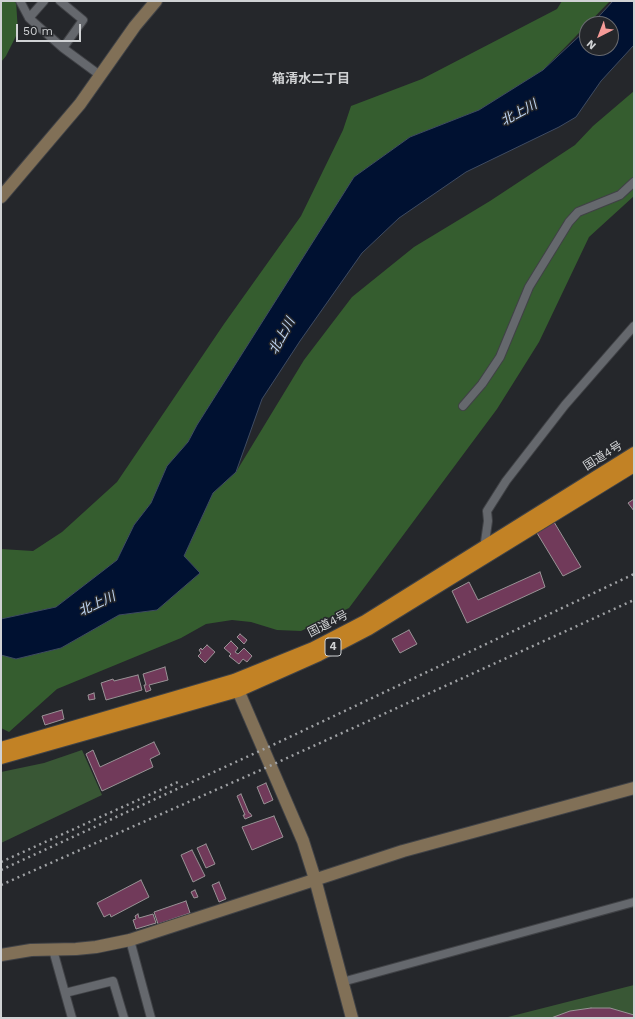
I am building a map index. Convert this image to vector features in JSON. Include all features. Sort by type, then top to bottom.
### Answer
[{"type":"highway","name":"国道4号","points":[[1,758],[8,746],[236,686],[319,655],[369,629],[634,453]]},
{"type":"highway","name":"国道4号","points":[[484,553],[634,466]]},
{"type":"street","points":[[20,1],[29,18],[63,48],[101,76]]},
{"type":"street","points":[[29,18],[44,1]]},
{"type":"street","points":[[60,1],[83,20],[63,48]]},
{"type":"street","points":[[1,197],[80,104],[135,26],[156,1]]},
{"type":"street","points":[[463,406],[482,384],[500,357],[529,287],[569,222],[578,212],[620,195],[634,182]]},
{"type":"street","points":[[484,553],[488,521],[487,511],[506,481],[565,405],[634,326]]},
{"type":"street","points":[[236,686],[303,841],[315,879],[352,1018]]},
{"type":"street","points":[[1,955],[31,950],[96,947],[130,940],[403,851],[634,788]]},
{"type":"street","points":[[342,982],[634,902]]},
{"type":"street","points":[[130,940],[151,1018]]},
{"type":"street","points":[[53,950],[72,1018]]},
{"type":"street","points":[[65,993],[113,980],[124,1018]]},
{"type":"green space","points":[[1,1],[16,1],[18,32],[6,56],[1,62]]},
{"type":"green space","points":[[562,1],[610,1],[595,16],[579,16],[579,33],[543,70],[479,110],[410,137],[354,177],[197,425],[188,442],[167,466],[151,503],[134,525],[117,560],[56,607],[1,619],[1,549],[33,551],[62,532],[117,482],[224,324],[301,216],[343,130],[351,106],[422,79],[557,9]]},
{"type":"green space","points":[[634,91],[634,196],[589,237],[539,342],[497,409],[349,608],[301,631],[277,630],[251,622],[232,620],[206,624],[181,638],[57,689],[9,732],[1,728],[1,655],[16,659],[61,648],[119,615],[157,610],[200,573],[184,556],[213,493],[236,472],[304,360],[352,297],[414,247],[490,201],[575,145],[593,126]]},
{"type":"green space","points":[[82,750],[102,795],[1,843],[1,772],[44,763]]},
{"type":"green space","points":[[634,985],[634,1018],[504,1018]]},
{"type":"water","name":"北上川","points":[[613,1],[634,1],[634,45],[601,81],[576,117],[559,127],[466,172],[399,218],[362,253],[300,341],[262,399],[236,472],[213,493],[184,556],[200,573],[157,610],[119,615],[61,648],[16,659],[1,655],[1,619],[56,607],[117,560],[134,525],[151,503],[167,466],[188,442],[197,425],[354,177],[410,137],[479,110],[543,70],[579,36],[579,56],[619,56],[619,16],[599,16]]},
{"type":"building","points":[[634,499],[634,511],[628,503]]},
{"type":"building","points":[[554,522],[581,567],[563,576],[537,533]]},
{"type":"building","points":[[540,572],[545,587],[467,623],[452,591],[469,582],[478,600]]},
{"type":"building","points":[[409,630],[417,644],[400,653],[392,639]]},
{"type":"building","points":[[240,634],[247,640],[244,644],[237,637]]},
{"type":"building","points":[[231,641],[238,648],[235,652],[238,654],[244,648],[252,656],[247,662],[243,659],[239,664],[229,656],[231,654],[224,648]]},
{"type":"building","points":[[207,645],[215,652],[205,663],[198,656],[201,653],[199,650],[201,648],[202,650]]},
{"type":"building","points":[[165,667],[168,680],[149,685],[151,690],[146,692],[143,674]]},
{"type":"building","points":[[138,675],[142,690],[106,700],[101,683],[113,679],[114,681]]},
{"type":"building","points":[[94,693],[95,699],[89,700],[88,695]]},
{"type":"building","points":[[62,710],[64,719],[45,725],[42,716]]},
{"type":"building","points":[[154,742],[160,754],[150,759],[153,767],[102,791],[86,754],[93,750],[100,767]]},
{"type":"building","points":[[266,783],[273,800],[264,804],[257,787]]},
{"type":"building","points":[[241,794],[249,813],[252,816],[245,819],[243,815],[245,815],[237,796]]},
{"type":"building","points":[[274,816],[283,837],[252,850],[242,827]]},
{"type":"building","points":[[206,844],[215,864],[206,868],[197,848]]},
{"type":"building","points":[[192,850],[205,876],[193,882],[181,855]]},
{"type":"building","points":[[141,880],[149,897],[111,917],[110,914],[104,917],[97,903]]},
{"type":"building","points":[[219,882],[226,899],[219,902],[212,885]]},
{"type":"building","points":[[195,890],[198,897],[194,898],[191,892]]},
{"type":"building","points":[[186,901],[190,913],[158,924],[154,912]]},
{"type":"building","points":[[138,914],[139,918],[153,914],[156,923],[136,929],[133,920],[136,919],[135,916]]},
{"type":"building","points":[[591,1008],[610,1008],[634,1015],[634,1018],[551,1018],[570,1011]]},
{"type":"railway","points":[[1,870],[277,743],[634,574]]},
{"type":"railway","points":[[1,885],[263,769],[634,600]]},
{"type":"railway","points":[[1,862],[180,781]]},
{"type":"district","name":"箱清水二丁目","points":[[311,79]]}]
